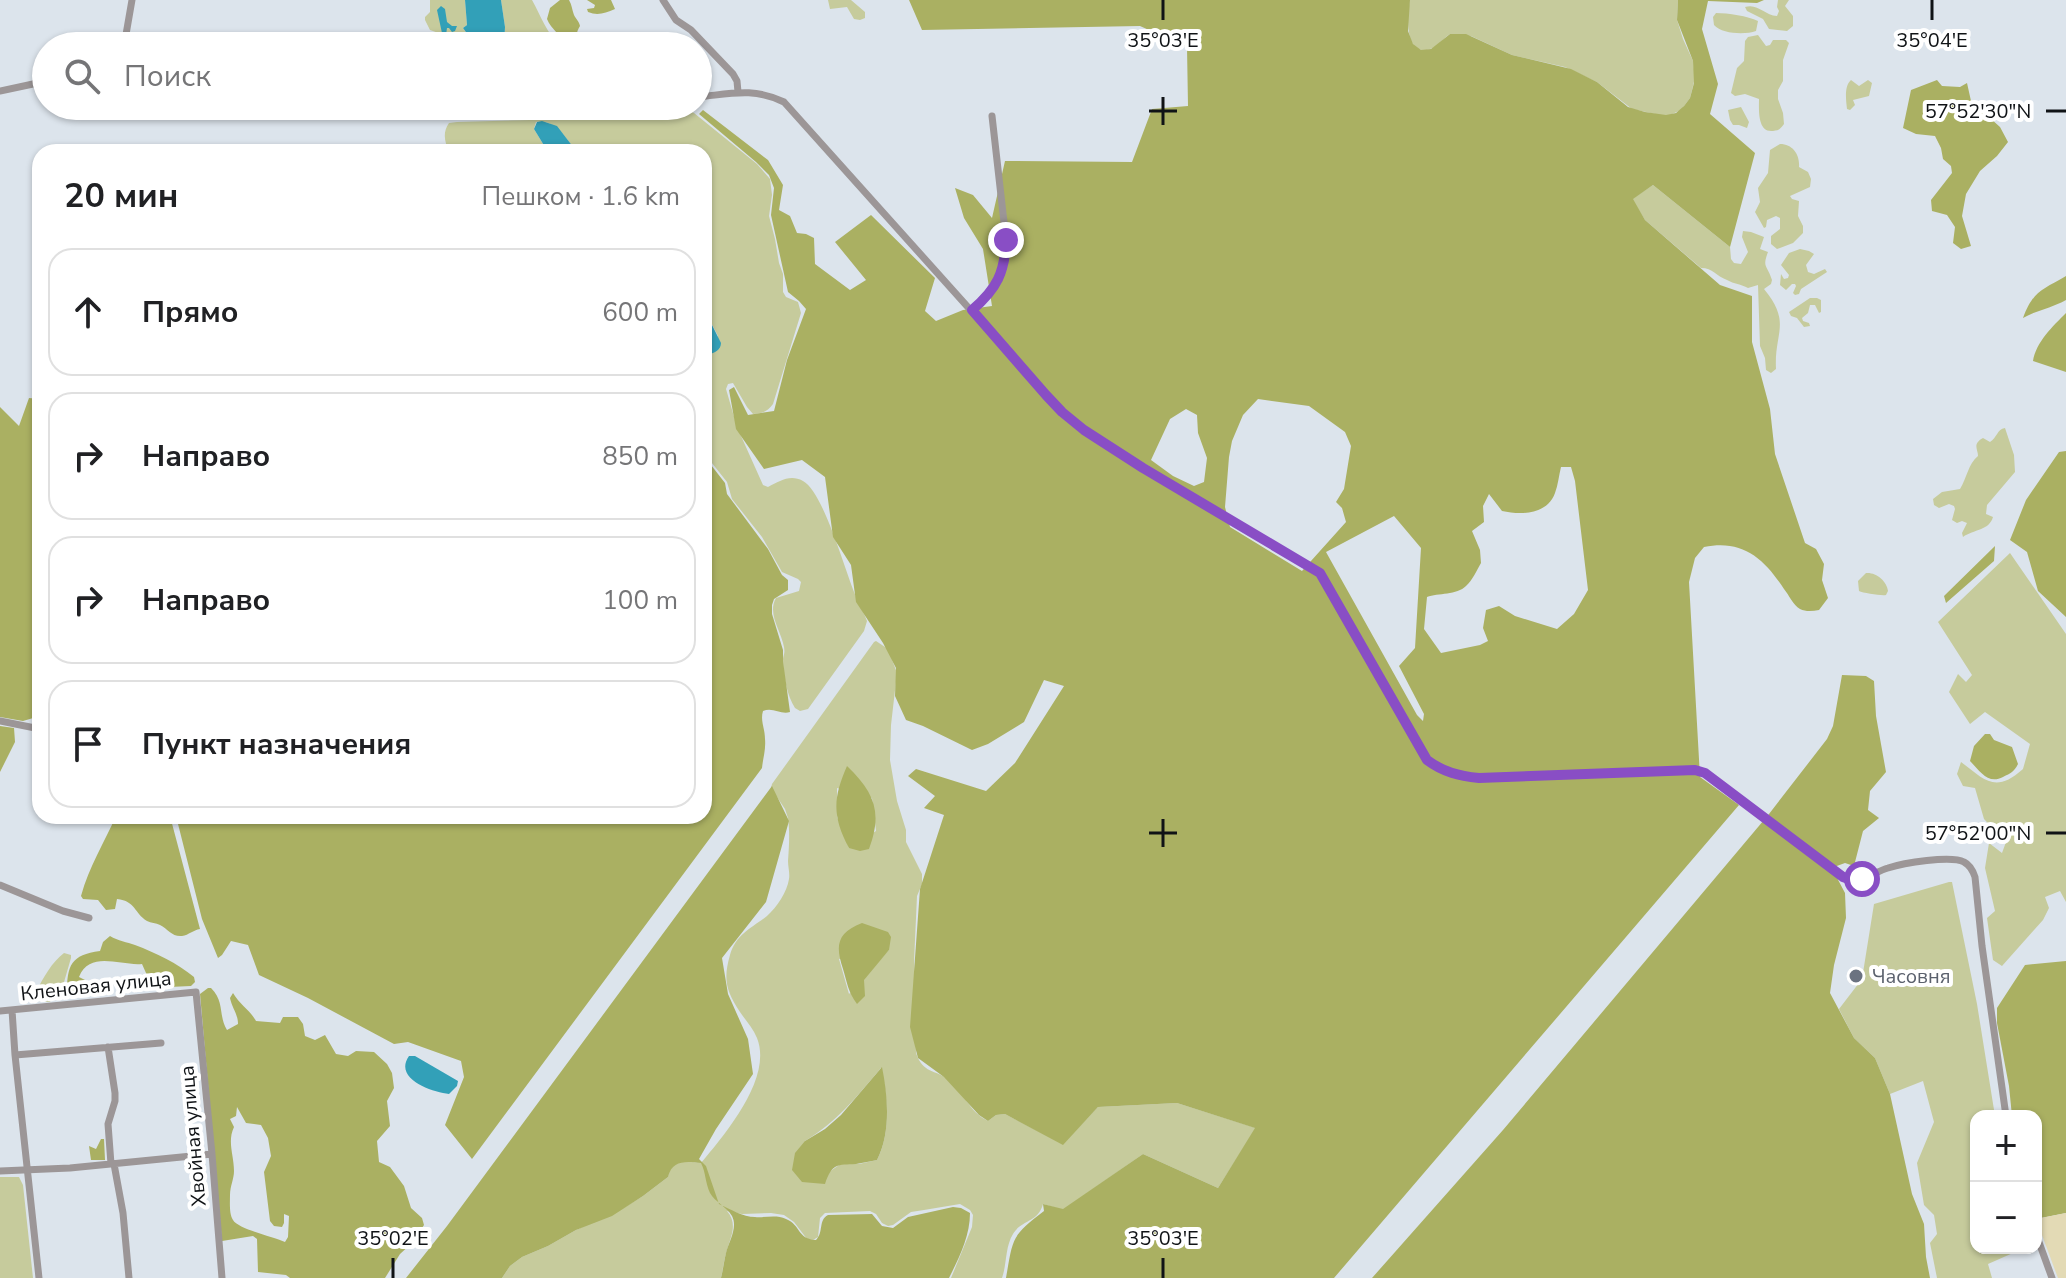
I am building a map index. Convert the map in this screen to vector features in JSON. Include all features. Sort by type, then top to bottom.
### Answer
[{"type":"street","points":[[126,32],[132,0]]},
{"type":"street","points":[[663,0],[676,20],[693,32]]},
{"type":"street","points":[[712,52],[733,74],[738,92]]},
{"type":"street","points":[[0,91],[32,84]]},
{"type":"street","points":[[712,95],[754,92],[784,102],[1062,412],[1143,468],[1320,573],[1427,760],[1434,766],[1460,776],[1479,778],[1695,770],[1705,773],[1854,881],[1889,867],[1952,859],[1967,863],[1975,877],[2005,1110]]},
{"type":"street","points":[[972,310],[994,287],[1005,262],[1006,240],[992,116]]},
{"type":"street","points":[[0,721],[32,727]]},
{"type":"street","points":[[0,885],[63,911],[89,918]]},
{"type":"street","name":"Кленовая улица","points":[[0,1011],[196,992]]},
{"type":"street","name":"Хвойная улица","points":[[196,992],[222,1278]]},
{"type":"street","points":[[12,1010],[39,1278]]},
{"type":"street","points":[[15,1055],[161,1043]]},
{"type":"street","points":[[108,1047],[115,1093],[108,1124],[112,1164],[123,1213],[129,1278]]},
{"type":"street","points":[[0,1171],[212,1154]]},
{"type":"street","points":[[2042,1250],[2052,1278]]},
{"type":"green space","points":[[430,0],[465,0],[467,25],[463,28],[466,32],[430,30],[425,17],[430,12]]},
{"type":"green space","points":[[501,0],[532,0],[548,32],[505,32]]},
{"type":"green space","points":[[560,0],[569,0],[580,24],[577,32],[556,32],[547,19],[550,8]]},
{"type":"green space","points":[[587,0],[611,0],[615,9],[602,14],[588,12],[587,9],[595,5]]},
{"type":"green space","points":[[828,0],[851,0],[865,12],[865,18],[854,19],[847,7],[830,9]]},
{"type":"green space","points":[[909,0],[1410,0],[1408,31],[1413,44],[1421,50],[1431,49],[1450,34],[1466,34],[1512,55],[1571,69],[1597,82],[1628,107],[1666,115],[1676,113],[1684,106],[1694,83],[1693,61],[1677,20],[1678,0],[1764,0],[1757,3],[1708,1],[1702,29],[1718,84],[1710,114],[1755,153],[1730,247],[1653,185],[1633,199],[1645,220],[1720,285],[1752,296],[1752,342],[1770,409],[1775,454],[1805,543],[1816,549],[1824,564],[1822,580],[1828,598],[1819,610],[1800,609],[1768,568],[1751,553],[1741,549],[1718,545],[1704,547],[1695,558],[1689,582],[1700,777],[1739,805],[1334,1278],[1006,1278],[1015,1239],[1025,1226],[1044,1211],[1043,1204],[1063,1209],[1143,1154],[1218,1188],[1255,1128],[1177,1103],[1098,1107],[1063,1145],[1005,1114],[996,1115],[988,1121],[944,1077],[918,1058],[910,1027],[920,889],[944,815],[924,808],[935,796],[908,776],[916,769],[986,791],[1015,763],[1064,686],[1044,680],[1024,722],[972,750],[906,720],[895,696],[896,668],[856,602],[851,565],[833,537],[825,477],[802,460],[764,469],[736,429],[729,390],[734,387],[748,415],[774,411],[787,360],[806,309],[788,292],[771,215],[774,188],[769,175],[706,120],[712,120],[712,117],[768,160],[783,185],[779,210],[790,216],[797,233],[814,238],[815,264],[850,290],[866,280],[835,242],[871,215],[935,278],[925,311],[936,321],[963,310],[992,306],[983,249],[964,218],[955,188],[973,195],[992,218],[1005,161],[1132,162],[1152,109],[1188,106],[1187,47],[1140,26],[922,30]],"holes":[[[1258,399],[1309,406],[1345,432],[1351,446],[1344,489],[1336,502],[1342,508],[1346,522],[1302,571],[1230,527],[1225,507],[1232,441],[1243,415]],[[1186,409],[1197,415],[1198,433],[1207,458],[1204,482],[1194,486],[1151,460],[1170,419]],[[1561,467],[1571,467],[1575,481],[1588,590],[1574,614],[1557,629],[1515,616],[1499,606],[1486,610],[1483,628],[1488,641],[1441,653],[1424,629],[1427,597],[1462,589],[1474,575],[1481,563],[1480,550],[1472,531],[1484,522],[1483,506],[1489,494],[1502,511],[1533,512],[1551,500]],[[1394,516],[1421,548],[1415,648],[1399,666],[1424,714],[1423,721],[1326,552]]]},
{"type":"green space","points":[[1410,0],[1678,0],[1677,20],[1693,61],[1695,78],[1690,98],[1681,110],[1670,115],[1632,109],[1597,82],[1565,67],[1512,55],[1471,36],[1450,34],[1433,48],[1422,50],[1415,47],[1409,33]]},
{"type":"green space","points":[[1778,0],[1789,0],[1785,6],[1793,16],[1793,26],[1787,31],[1769,29],[1763,19],[1745,7],[1754,7],[1777,16]]},
{"type":"green space","points":[[1716,13],[1758,21],[1756,31],[1740,33],[1722,30],[1714,25]]},
{"type":"green space","points":[[1758,35],[1766,46],[1773,40],[1789,43],[1783,60],[1783,81],[1778,90],[1784,124],[1775,131],[1768,131],[1762,124],[1759,99],[1731,93],[1737,68],[1744,61],[1745,41]]},
{"type":"green space","points":[[1851,80],[1859,86],[1868,80],[1872,83],[1869,96],[1853,100],[1855,105],[1850,110],[1847,109],[1846,93]]},
{"type":"green space","points":[[1937,80],[1942,86],[1960,87],[1967,83],[1971,101],[2000,127],[2008,142],[1980,171],[1966,194],[1962,216],[1971,246],[1961,249],[1953,243],[1955,227],[1947,215],[1932,211],[1931,200],[1952,173],[1951,166],[1943,159],[1935,136],[1916,134],[1903,128],[1911,90]]},
{"type":"green space","points":[[1741,107],[1749,122],[1747,128],[1733,125],[1730,120],[1728,110]]},
{"type":"green space","points":[[703,120],[757,164],[770,179],[772,195],[769,216],[783,274],[783,292],[786,297],[798,302],[801,313],[769,409],[753,414],[733,383],[728,384],[726,389],[737,427],[763,485],[768,487],[785,479],[798,479],[811,488],[819,501],[867,621],[864,631],[808,709],[800,711],[792,703],[783,665],[784,647],[773,610],[776,598],[799,591],[801,582],[782,572],[762,537],[732,499],[727,482],[712,463],[712,346],[718,336],[712,324],[712,144],[571,144],[555,126],[536,122],[534,129],[543,144],[446,144],[445,130],[449,123]]},
{"type":"green space","points":[[1780,144],[1795,151],[1799,167],[1808,172],[1811,179],[1810,187],[1790,196],[1799,201],[1798,216],[1803,233],[1793,243],[1777,249],[1771,244],[1771,236],[1780,229],[1780,218],[1776,216],[1767,220],[1764,228],[1755,212],[1760,202],[1758,188],[1768,173],[1770,150]]},
{"type":"green space","points":[[1653,185],[1730,247],[1734,263],[1741,264],[1748,252],[1743,231],[1764,237],[1760,249],[1768,252],[1765,264],[1772,280],[1764,289],[1780,319],[1776,369],[1771,373],[1766,370],[1760,346],[1758,285],[1748,288],[1701,268],[1645,220],[1632,199]]},
{"type":"green space","points":[[1800,249],[1814,254],[1806,265],[1808,272],[1814,274],[1825,269],[1827,272],[1795,295],[1795,284],[1786,290],[1780,285],[1781,274],[1784,279],[1789,275],[1781,265],[1789,253]]},
{"type":"green space","points":[[2066,276],[2066,300],[2023,318],[2044,288]]},
{"type":"green space","points":[[1810,298],[1821,300],[1821,312],[1815,305],[1810,305],[1808,313],[1802,318],[1810,326],[1804,327],[1789,312]]},
{"type":"green space","points":[[2066,313],[2066,372],[2033,361],[2041,341]]},
{"type":"green space","points":[[29,398],[32,398],[32,718],[23,721],[0,717],[0,407],[19,426]]},
{"type":"green space","points":[[2005,428],[2014,455],[2015,472],[1987,505],[1986,514],[1993,517],[1991,522],[1963,537],[1967,523],[1952,520],[1954,506],[1949,504],[1939,508],[1934,505],[1933,499],[1942,492],[1960,489],[1978,456],[1978,442],[1983,438],[1990,442]]},
{"type":"green space","points":[[2066,451],[2066,617],[2038,591],[2027,552],[2010,540],[2026,500],[2059,452]]},
{"type":"green space","points":[[712,466],[725,483],[727,494],[788,580],[788,590],[774,599],[772,614],[783,650],[790,712],[763,711],[765,743],[762,768],[472,1159],[445,1125],[464,1077],[461,1061],[408,1042],[394,1044],[259,975],[248,945],[231,941],[218,958],[202,919],[178,824],[712,824]]},
{"type":"green space","points":[[1995,546],[1994,561],[1946,603],[1944,596]]},
{"type":"green space","points":[[2010,553],[2066,634],[2066,902],[2060,891],[2045,897],[2049,908],[2043,920],[2002,966],[1993,960],[1987,918],[1995,911],[1985,868],[1989,843],[2002,853],[2006,842],[1984,819],[1975,788],[1963,786],[1957,774],[1961,762],[1990,782],[2005,781],[2023,769],[2030,744],[1985,712],[1970,724],[1949,692],[1958,674],[1966,682],[1972,675],[1938,622]]},
{"type":"green space","points":[[1866,573],[1874,574],[1883,581],[1888,591],[1886,595],[1859,591],[1858,581]]},
{"type":"green space","points":[[874,642],[888,649],[897,673],[890,760],[906,842],[922,874],[917,896],[914,962],[916,1053],[922,1065],[949,1080],[976,1112],[988,1121],[996,1115],[1005,1114],[1063,1144],[1098,1107],[1177,1103],[1256,1128],[1218,1188],[1143,1154],[1063,1210],[1043,1204],[1034,1218],[1013,1234],[1002,1278],[951,1278],[972,1227],[973,1215],[960,1204],[911,1212],[888,1226],[870,1211],[825,1213],[820,1218],[818,1237],[813,1240],[807,1239],[784,1215],[727,1211],[733,1230],[721,1278],[502,1278],[510,1266],[522,1257],[643,1196],[668,1177],[675,1164],[685,1161],[701,1163],[744,1105],[753,1087],[760,1054],[757,1038],[735,1005],[726,978],[736,942],[771,912],[788,884],[788,818],[771,788],[772,784]],"holes":[[[837,788],[872,798],[876,831],[849,848],[837,817]],[[889,950],[849,994],[839,959]],[[881,1068],[887,1114],[885,1138],[877,1160],[859,1164],[842,1163],[829,1172],[805,1141],[837,1117]]]},
{"type":"green space","points":[[1842,675],[1866,676],[1874,681],[1876,716],[1886,772],[1870,791],[1868,810],[1879,818],[1863,831],[1854,866],[1845,863],[1834,867],[1845,893],[1846,918],[1830,993],[1854,1038],[1875,1058],[1890,1094],[1912,1194],[1924,1224],[1930,1278],[1372,1278],[1503,1130],[1769,814],[1827,739],[1833,726]]},
{"type":"green space","points":[[0,726],[14,728],[15,742],[0,772]]},
{"type":"green space","points":[[1985,734],[2012,747],[2018,764],[2012,772],[1998,779],[1985,776],[1970,761],[1974,746]]},
{"type":"green space","points":[[847,766],[870,794],[875,813],[869,849],[860,851],[849,848],[837,816],[839,788]]},
{"type":"green space","points":[[772,786],[789,821],[766,902],[722,958],[728,994],[748,1039],[753,1074],[699,1159],[706,1166],[718,1202],[710,1193],[701,1163],[680,1163],[673,1167],[668,1177],[643,1196],[612,1216],[522,1257],[510,1266],[502,1278],[406,1278]]},
{"type":"green space","points":[[112,824],[172,824],[200,929],[175,935],[147,921],[123,900],[117,899],[115,909],[106,910],[98,900],[83,899],[81,896]]},
{"type":"green space","points":[[1952,882],[1977,1004],[1994,1110],[1970,1110],[1970,1254],[2011,1254],[1988,1264],[1992,1278],[1937,1278],[1930,1243],[1937,1234],[1934,1215],[1924,1205],[1917,1163],[1934,1122],[1923,1081],[1890,1094],[1875,1058],[1854,1038],[1839,1009],[1862,979],[1874,904]]},
{"type":"green space","points":[[862,923],[888,932],[891,937],[889,950],[864,980],[865,996],[857,1004],[848,987],[839,947],[847,931]]},
{"type":"green space","points":[[110,936],[181,967],[194,977],[195,982],[191,986],[147,985],[142,964],[106,961],[90,964],[79,977],[87,981],[90,996],[67,993],[68,975],[73,963],[83,955],[100,951],[103,942]]},
{"type":"green space","points":[[64,953],[71,955],[71,958],[62,989],[53,994],[50,1002],[38,1001],[36,992]]},
{"type":"green space","points":[[2066,961],[2066,1213],[2042,1218],[2042,1110],[2011,1110],[1997,1023],[1997,1008],[2025,965]]},
{"type":"green space","points":[[208,988],[215,993],[227,1030],[238,1024],[230,998],[233,993],[256,1021],[280,1023],[283,1017],[298,1017],[305,1036],[315,1040],[325,1035],[336,1054],[348,1056],[356,1051],[374,1052],[387,1064],[394,1088],[387,1101],[390,1126],[377,1141],[379,1162],[390,1167],[404,1186],[411,1208],[422,1218],[424,1225],[385,1278],[290,1278],[258,1272],[257,1239],[253,1236],[222,1241],[200,994]],"holes":[[[237,1107],[246,1123],[261,1125],[268,1138],[271,1156],[264,1172],[270,1221],[274,1226],[282,1227],[284,1214],[289,1216],[285,1242],[242,1227],[232,1217],[230,1195],[234,1171],[231,1138],[234,1127],[230,1119],[236,1116]]]},
{"type":"green space","points":[[882,1067],[887,1114],[885,1138],[877,1160],[836,1166],[825,1184],[802,1182],[792,1170],[795,1153],[805,1141],[841,1115]]},
{"type":"green space","points":[[104,1139],[105,1160],[91,1160],[89,1146],[96,1149]]},
{"type":"green space","points":[[0,1177],[19,1177],[23,1185],[33,1278],[0,1278]]},
{"type":"green space","points":[[722,1206],[750,1217],[782,1218],[791,1222],[805,1237],[816,1240],[828,1215],[872,1214],[882,1226],[893,1228],[908,1217],[953,1207],[970,1213],[970,1222],[949,1278],[721,1278],[734,1225],[732,1216]]},
{"type":"sand","points":[[2066,1213],[2066,1278],[2058,1278],[2042,1235],[2042,1218]]},
{"type":"water","points":[[465,0],[501,0],[505,32],[466,32],[463,28],[467,25]]},
{"type":"water","points":[[441,6],[445,9],[447,22],[457,26],[455,31],[447,28],[446,32],[442,32],[437,10]]},
{"type":"water","points":[[537,122],[557,126],[571,144],[543,144],[534,129]]},
{"type":"water","points":[[712,325],[721,343],[712,353]]},
{"type":"water","points":[[409,1056],[415,1056],[458,1081],[457,1086],[449,1094],[417,1083],[406,1071]]},
{"type":"place","name":"Часовня","points":[[1856,976]]},
{"type":"route","points":[[1006,240],[1005,262],[994,287],[972,310],[1046,395],[1084,430],[1320,573],[1427,760],[1434,766],[1460,776],[1479,778],[1695,770],[1705,773],[1843,877],[1854,881],[1862,879]]}]
